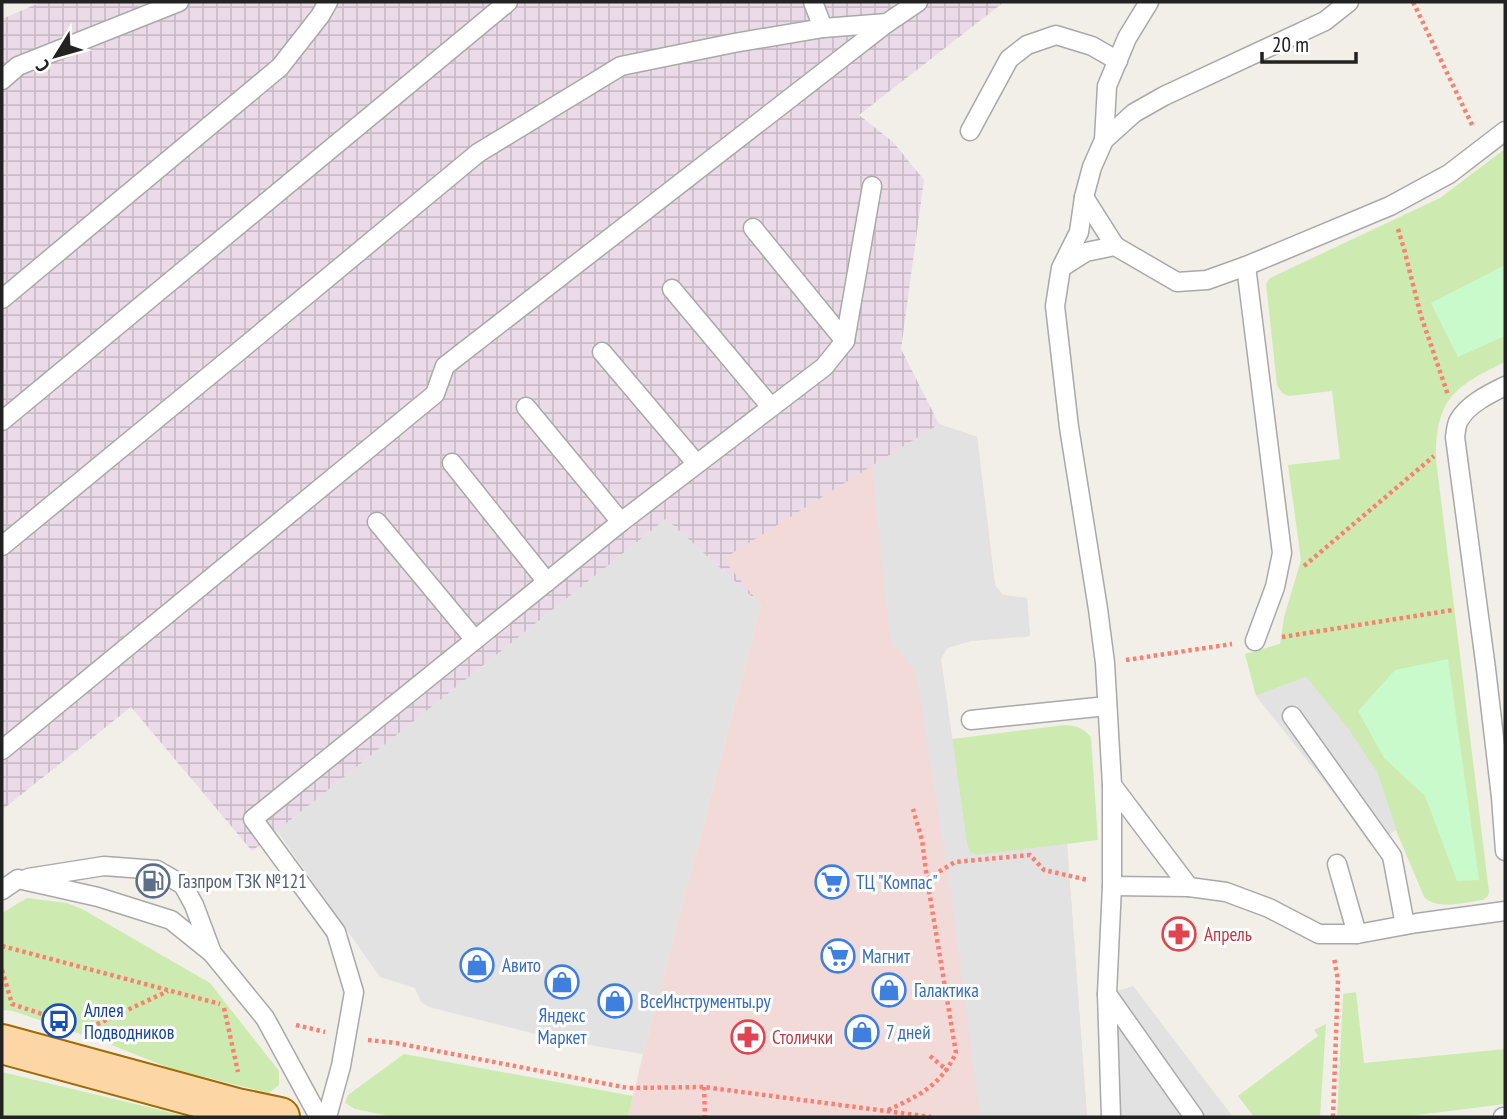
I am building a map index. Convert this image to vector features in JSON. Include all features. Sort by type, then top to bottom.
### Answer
[{"type":"main road","points":[[2,1044],[237,1108],[280,1117]]},
{"type":"lane","points":[[2,80],[18,66],[179,2]]},
{"type":"lane","points":[[2,299],[280,67],[328,2]]},
{"type":"lane","points":[[2,421],[508,2]]},
{"type":"lane","points":[[813,2],[823,28]]},
{"type":"lane","points":[[2,750],[435,394],[445,366],[887,23],[918,2]]},
{"type":"lane","points":[[1111,1117],[1107,994],[1112,886],[1112,785],[1105,663],[1069,427],[1055,306],[1061,268],[1079,232],[1092,167],[1104,140],[1107,86],[1127,38],[1149,2]]},
{"type":"lane","points":[[1104,140],[1144,107],[1325,20],[1349,2]]},
{"type":"lane","points":[[2,546],[478,153],[621,66],[823,28],[887,23]]},
{"type":"lane","points":[[970,131],[1009,59],[1027,46],[1056,34],[1092,46],[1118,61]]},
{"type":"lane","points":[[1084,197],[1115,246],[1177,282],[1207,280],[1390,206],[1449,174],[1505,131]]},
{"type":"lane","points":[[327,1117],[341,1066],[354,992],[336,932],[253,819],[621,522],[824,367],[845,341],[872,186]]},
{"type":"lane","points":[[753,228],[845,341]]},
{"type":"lane","points":[[1061,268],[1086,251],[1115,246]]},
{"type":"lane","points":[[1246,266],[1282,553],[1275,587],[1255,641]]},
{"type":"lane","points":[[672,289],[771,407]]},
{"type":"lane","points":[[602,352],[696,463]]},
{"type":"lane","points":[[1505,386],[1486,396],[1466,412],[1458,422],[1455,437],[1501,797],[1505,851]]},
{"type":"lane","points":[[526,407],[621,522]]},
{"type":"lane","points":[[452,463],[547,582]]},
{"type":"lane","points":[[377,522],[475,640]]},
{"type":"lane","points":[[971,720],[1107,706]]},
{"type":"lane","points":[[1292,716],[1392,856],[1405,925]]},
{"type":"lane","points":[[1112,785],[1189,887]]},
{"type":"lane","points":[[1337,864],[1357,934]]},
{"type":"lane","points":[[2,890],[18,879],[104,866],[157,870],[183,885],[194,905],[212,953]]},
{"type":"lane","points":[[18,879],[98,897],[171,920],[212,953],[265,1018],[319,1117]]},
{"type":"lane","points":[[1112,886],[1189,887],[1226,892],[1269,908],[1319,934],[1357,934],[1505,911]]},
{"type":"lane","points":[[1107,994],[1194,1117]]},
{"type":"path","points":[[1413,2],[1483,149]]},
{"type":"path","points":[[1390,206],[1421,316],[1458,422]]},
{"type":"path","points":[[1277,574],[1301,569],[1431,458],[1455,444]]},
{"type":"path","points":[[1105,663],[1476,606]]},
{"type":"path","points":[[887,1111],[921,1095],[948,1071],[956,1054],[922,840],[913,809]]},
{"type":"path","points":[[927,879],[955,862],[1030,855],[1044,870],[1112,886]]},
{"type":"path","points":[[1331,933],[1338,980],[1333,1117]]},
{"type":"path","points":[[2,946],[265,1018],[345,1037],[396,1043],[628,1088],[704,1087],[931,1117]]},
{"type":"path","points":[[2,970],[12,1004],[87,1028],[169,991]]},
{"type":"path","points":[[223,1005],[240,1084],[237,1108]]},
{"type":"path","points":[[930,1056],[948,1071]]},
{"type":"path","points":[[704,1087],[705,1117]]},
{"type":"shaded area","points":[[41,2],[1004,2],[859,115],[893,142],[924,180],[901,349],[939,424],[723,559],[761,605],[666,519],[252,851],[131,707],[2,810],[2,19]]},
{"type":"shaded area","points":[[939,424],[977,437],[995,585],[1003,595],[1027,598],[1030,636],[971,641],[947,648],[941,659],[967,845],[970,852],[1067,844],[1087,1117],[628,1117],[761,605],[722,559]]},
{"type":"shaded area","points":[[939,424],[977,437],[995,585],[1003,595],[1027,598],[1030,636],[971,641],[947,648],[941,659],[967,845],[970,852],[977,855],[1067,844],[1087,1117],[980,1117],[950,887],[916,673],[890,639],[872,467]]},
{"type":"shaded area","points":[[666,519],[761,605],[643,1054],[559,1040],[429,1007],[421,1002],[415,988],[380,977],[277,831]]},
{"type":"shaded area","points":[[1306,677],[1348,728],[1377,772],[1396,830],[1371,846],[1335,795],[1256,696]]},
{"type":"shaded area","points":[[1133,986],[1233,1117],[1112,1117],[1107,994]]},
{"type":"green space","points":[[1505,149],[1505,362],[1473,379],[1451,397],[1444,408],[1437,438],[1436,459],[1489,892],[1483,900],[1444,905],[1424,897],[1396,830],[1377,772],[1306,677],[1256,696],[1245,654],[1280,644],[1284,617],[1301,560],[1288,465],[1340,459],[1332,391],[1289,396],[1277,385],[1266,284],[1270,278],[1440,198]]},
{"type":"green space","points":[[1505,265],[1505,336],[1458,357],[1431,303]]},
{"type":"green space","points":[[1448,659],[1479,880],[1457,881],[1425,796],[1384,758],[1358,711],[1395,670]]},
{"type":"green space","points":[[1065,725],[1080,728],[1091,737],[1098,840],[977,855],[970,852],[952,739]]},
{"type":"green space","points":[[27,898],[67,903],[82,909],[210,983],[279,1071],[279,1085],[269,1093],[172,1069],[104,1042],[13,1011],[2,1010],[2,913]]},
{"type":"green space","points":[[1356,992],[1364,1063],[1505,1049],[1505,1104],[1402,1117],[1337,1117],[1343,994]]},
{"type":"green space","points":[[1326,1024],[1320,1117],[1254,1117],[1238,1096],[1318,1036],[1314,1030]]},
{"type":"green space","points":[[404,1054],[633,1096],[628,1117],[394,1117],[355,1109],[345,1103],[348,1095]]},
{"type":"green space","name":"Аллея Подводников","points":[[2,1072],[189,1117],[2,1117]]},
{"type":"place","name":"Газпром ТЗК №121","points":[[153,881]]},
{"type":"place","name":"ТЦ \"Компас\"","points":[[832,882]]},
{"type":"place","name":"Апрель","points":[[1179,934]]},
{"type":"place","name":"Магнит","points":[[838,956]]},
{"type":"place","name":"Авито","points":[[477,965]]},
{"type":"place","name":"Яндекс Маркет","points":[[562,982]]},
{"type":"place","name":"Галактика","points":[[889,990]]},
{"type":"place","name":"ВсеИнструменты.ру","points":[[615,1001]]},
{"type":"place","name":"Аллея Подводников","points":[[59,1021]]},
{"type":"place","name":"7 дней","points":[[862,1032]]},
{"type":"place","name":"Столички","points":[[748,1037]]}]
